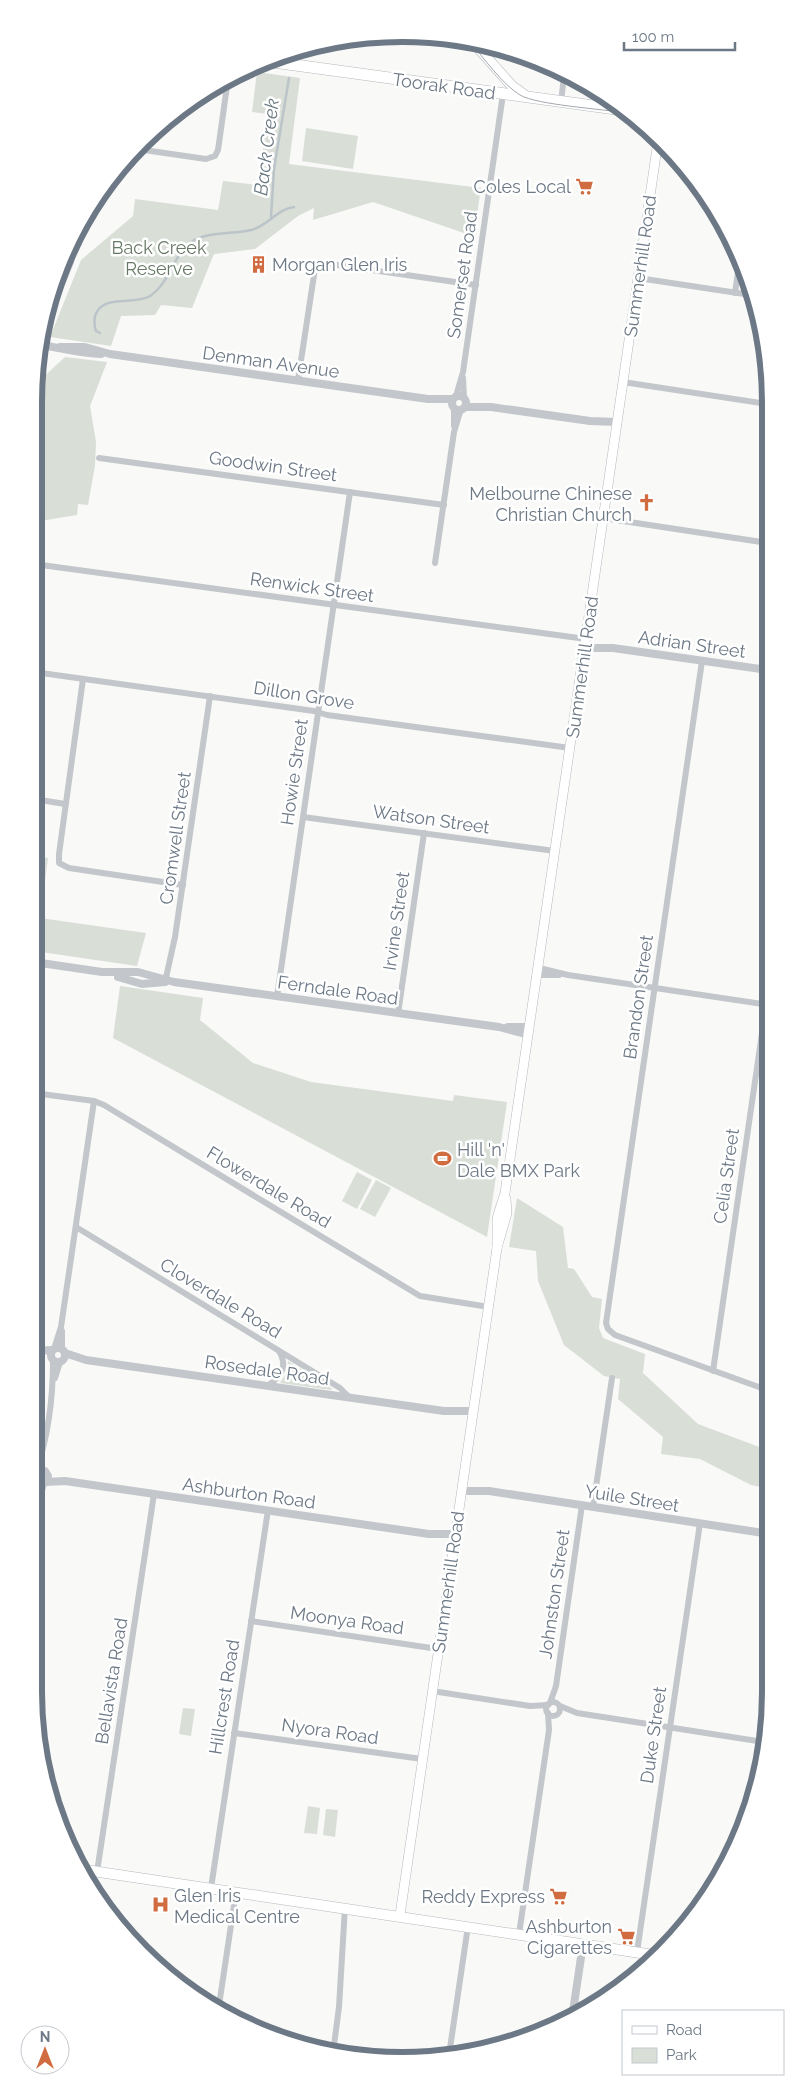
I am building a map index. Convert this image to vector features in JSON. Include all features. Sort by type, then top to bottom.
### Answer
[{"type":"highway","name":"Toorak Road","points":[[281,64],[609,108]]},
{"type":"main road","points":[[481,51],[515,89],[534,98]]},
{"type":"main road","points":[[485,92],[497,86],[498,71]]},
{"type":"main road","name":"Summerhill Road","points":[[400,1916],[489,1307],[497,1248],[497,1218],[505,1193],[657,149]]},
{"type":"main road","points":[[90,1871],[345,1907],[649,1954]]},
{"type":"street","points":[[560,102],[563,81]]},
{"type":"street","points":[[146,150],[206,159],[215,156],[218,150],[227,89]]},
{"type":"street","name":"Somerset Road","points":[[435,563],[503,94]]},
{"type":"street","points":[[298,380],[316,262],[476,284]]},
{"type":"street","points":[[735,293],[738,274]]},
{"type":"street","points":[[638,278],[745,295]]},
{"type":"street","name":"Denman Avenue","points":[[47,346],[60,348],[85,347],[110,354],[617,424]]},
{"type":"street","points":[[623,382],[762,403]]},
{"type":"street","name":"Goodwin Street","points":[[99,458],[444,505]]},
{"type":"street","name":"Howie Street","points":[[277,997],[350,492]]},
{"type":"street","points":[[603,518],[762,542]]},
{"type":"street","name":"Renwick Street","points":[[42,565],[585,642]]},
{"type":"street","name":"Adrian Street","points":[[585,642],[613,648],[762,669]]},
{"type":"street","name":"Brandon Street","points":[[702,661],[606,1320],[608,1329],[615,1334],[713,1371]]},
{"type":"street","name":"Dillon Grove","points":[[42,673],[570,748]]},
{"type":"street","points":[[83,679],[58,854],[59,862],[69,868],[183,885]]},
{"type":"street","name":"Cromwell Street","points":[[165,981],[175,937],[210,696]]},
{"type":"street","points":[[42,800],[65,804]]},
{"type":"street","name":"Watson Street","points":[[303,817],[555,851]]},
{"type":"street","name":"Irvine Street","points":[[398,1014],[424,833]]},
{"type":"street","name":"Ferndale Road","points":[[42,963],[102,972],[138,972],[165,981],[529,1031]]},
{"type":"street","points":[[538,972],[762,1004]]},
{"type":"street","name":"Celia Street","points":[[713,1371],[762,1039]]},
{"type":"street","name":"Flowerdale Road","points":[[42,1094],[94,1102],[111,1109],[416,1294],[429,1298],[489,1307]]},
{"type":"street","points":[[42,1455],[94,1102]]},
{"type":"street","name":"Cloverdale Road","points":[[76,1227],[340,1388],[349,1397]]},
{"type":"street","points":[[269,1385],[281,1376],[283,1371],[283,1358],[278,1350]]},
{"type":"street","name":"Rosedale Road","points":[[42,1353],[473,1415]]},
{"type":"street","points":[[713,1371],[762,1388]]},
{"type":"street","points":[[593,1507],[612,1378]]},
{"type":"street","name":"Ashburton Road","points":[[42,1478],[454,1537]]},
{"type":"street","name":"Yuile Street","points":[[462,1487],[762,1533]]},
{"type":"street","name":"Bellavista Road","points":[[97,1872],[154,1494]]},
{"type":"street","name":"Johnston Street","points":[[519,1934],[582,1506]]},
{"type":"street","name":"Hillcrest Road","points":[[211,1888],[268,1510]]},
{"type":"street","name":"Duke Street","points":[[637,1952],[700,1523]]},
{"type":"street","name":"Moonya Road","points":[[251,1621],[438,1649]]},
{"type":"street","points":[[432,1691],[758,1740]]},
{"type":"street","name":"Nyora Road","points":[[234,1733],[422,1760]]},
{"type":"street","points":[[219,2002],[236,1892]]},
{"type":"street","points":[[334,2046],[339,2007],[345,1907]]},
{"type":"street","points":[[450,2049],[468,1926]]},
{"type":"street","points":[[573,2008],[583,1944]]},
{"type":"green space","name":"Back Creek Reserve","points":[[257,73],[300,78],[289,164],[481,188],[474,235],[373,202],[313,220],[314,208],[298,216],[255,249],[214,254],[192,308],[161,305],[155,315],[121,316],[111,346],[50,337],[81,260],[133,216],[135,199],[218,210],[223,181],[258,185],[268,114],[252,112]]},
{"type":"green space","points":[[306,128],[358,136],[353,169],[302,161]]},
{"type":"green space","points":[[65,357],[107,362],[90,406],[96,442],[95,466],[88,505],[78,504],[77,515],[42,521],[42,402],[43,377]]},
{"type":"green space","points":[[42,857],[48,858],[42,903]]},
{"type":"green space","points":[[42,918],[146,933],[137,966],[42,952]]},
{"type":"green space","points":[[120,986],[203,998],[200,1020],[253,1063],[311,1082],[453,1101],[454,1095],[507,1102],[487,1237],[113,1038]]},
{"type":"green space","points":[[357,1172],[372,1180],[357,1209],[342,1201]]},
{"type":"green space","points":[[376,1180],[391,1188],[375,1217],[360,1209]]},
{"type":"green space","points":[[517,1198],[563,1227],[568,1268],[574,1269],[592,1297],[602,1299],[599,1328],[603,1338],[645,1354],[643,1373],[698,1424],[762,1448],[762,1487],[751,1485],[700,1459],[661,1454],[663,1437],[618,1399],[620,1379],[604,1376],[564,1345],[538,1281],[536,1251],[509,1247]]},
{"type":"green space","points":[[288,1361],[332,1390],[280,1383],[287,1372]]},
{"type":"green space","points":[[183,1708],[195,1709],[191,1736],[179,1734]]},
{"type":"green space","points":[[308,1806],[320,1808],[317,1834],[304,1833]]},
{"type":"green space","points":[[326,1809],[338,1810],[335,1837],[323,1835]]},
{"type":"waterway","name":"Back Creek","points":[[271,217],[274,169],[289,78]]},
{"type":"waterway","name":"Back Creek","points":[[100,333],[96,331],[94,324],[95,316],[99,309],[111,302],[143,299],[150,296],[161,286],[180,253],[192,242],[208,235],[257,228],[282,211],[294,207]]},
{"type":"tram line","points":[[477,50],[500,78],[520,95],[555,104],[613,111]]},
{"type":"place","name":"Coles Local","points":[[585,186]]},
{"type":"place","name":"Morgan Glen Iris","points":[[258,264]]},
{"type":"place","name":"Melbourne Chinese Christian Church","points":[[646,503]]},
{"type":"place","name":"Hill 'n' Dale BMX Park","points":[[443,1159]]},
{"type":"place","name":"Reddy Express","points":[[559,1896]]},
{"type":"place","name":"Glen Iris Medical Centre","points":[[160,1905]]},
{"type":"place","name":"Ashburton Cigarettes","points":[[626,1936]]}]
